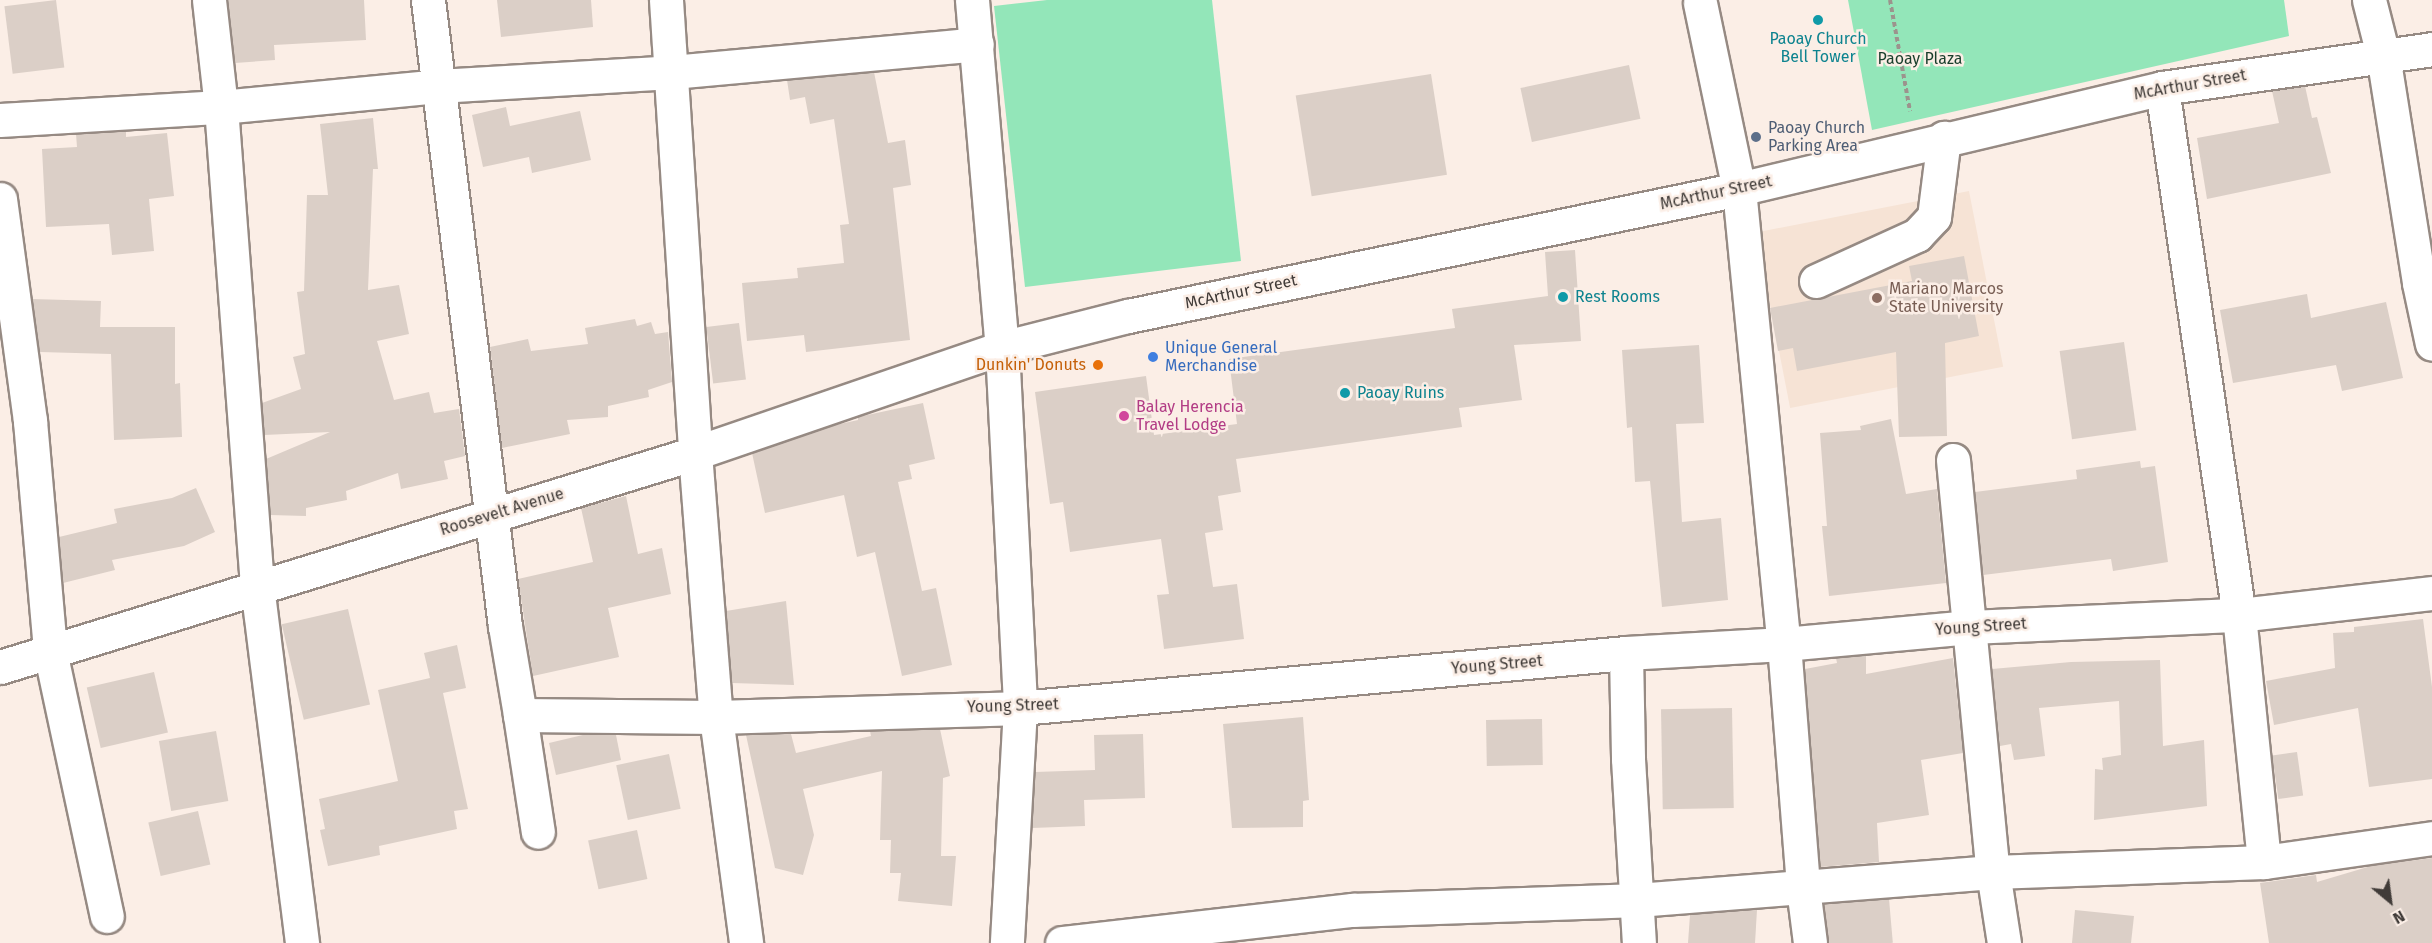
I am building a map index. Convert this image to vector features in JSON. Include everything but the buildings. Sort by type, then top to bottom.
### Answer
[{"type":"street","points":[[209,0],[221,107],[257,586],[302,943]]},
{"type":"street","points":[[428,0],[491,515],[538,832]]},
{"type":"street","points":[[666,0],[695,453],[716,717],[746,943]]},
{"type":"street","points":[[972,0],[1002,348],[1020,708],[1007,943]]},
{"type":"street","points":[[2369,0],[2383,54],[2426,282],[2432,344]]},
{"type":"street","points":[[1701,3],[1740,189],[1784,644],[1803,888],[1810,943]]},
{"type":"street","points":[[0,120],[221,107],[438,86],[672,72],[977,44]]},
{"type":"street","name":"McArthur Street","points":[[1002,348],[1128,316],[1740,189],[2162,88],[2383,54],[2432,49]]},
{"type":"street","points":[[2162,88],[2239,615],[2264,862]]},
{"type":"street","points":[[1816,281],[1917,235],[1934,218],[1930,142]]},
{"type":"street","points":[[0,199],[30,421],[50,651],[107,916]]},
{"type":"street","name":"Roosevelt Avenue","points":[[0,667],[695,453],[1002,348]]},
{"type":"street","points":[[1953,460],[1994,872],[2004,943]]},
{"type":"street","name":"Young Street","points":[[520,716],[716,717],[1020,708],[1626,653],[1784,644],[1971,627],[2239,615],[2432,593]]},
{"type":"street","points":[[1626,653],[1628,759],[1639,943]]},
{"type":"street","points":[[1062,943],[1353,910],[1637,900],[1994,872],[2264,862],[2432,838]]},
{"type":"path","points":[[1890,0],[1930,142]]},
{"type":"shaded area","name":"Mariano Marcos State University","points":[[1969,191],[2003,367],[1790,408],[1756,232]]},
{"type":"green space","points":[[1047,0],[1212,0],[1241,261],[1025,287],[994,6]]},
{"type":"green space","name":"Paoay Plaza","points":[[1848,0],[2284,0],[2289,36],[1872,130]]},
{"type":"place","name":"Paoay Church Bell Tower","points":[[1818,20]]},
{"type":"place","name":"Paoay Church Parking Area","points":[[1756,137]]},
{"type":"place","name":"Rest Rooms","points":[[1563,297]]},
{"type":"place","name":"Mariano Marcos State University","points":[[1877,298]]},
{"type":"place","name":"Unique General Merchandise","points":[[1153,357]]},
{"type":"place","name":"Dunkin' Donuts","points":[[1098,365]]},
{"type":"place","name":"Paoay Ruins","points":[[1345,393]]},
{"type":"place","name":"Balay Herencia Travel Lodge","points":[[1124,416]]}]
